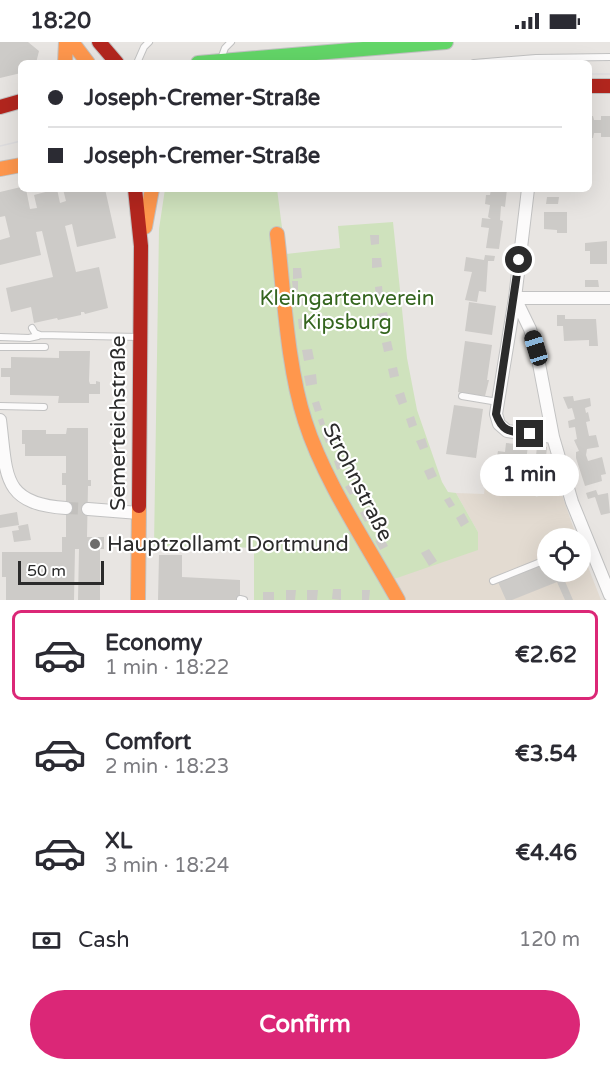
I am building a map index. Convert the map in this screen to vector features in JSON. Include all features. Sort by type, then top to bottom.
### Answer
[{"type":"main road","points":[[65,60],[66,42]]},
{"type":"main road","points":[[72,42],[86,60]]},
{"type":"main road","points":[[99,42],[114,60]]},
{"type":"main road","points":[[229,60],[364,45],[446,42]]},
{"type":"main road","points":[[592,86],[610,86]]},
{"type":"main road","points":[[0,107],[18,101]]},
{"type":"main road","points":[[0,169],[18,166]]},
{"type":"main road","name":"Semerteichstraße","points":[[135,192],[141,246],[138,600]]},
{"type":"main road","name":"Semerteichstraße","points":[[141,246],[151,192]]},
{"type":"main road","name":"Strohnstraße","points":[[277,234],[292,362],[304,419],[320,461],[398,600]]},
{"type":"street","points":[[528,192],[515,298],[496,414],[499,424],[507,431],[553,436]]},
{"type":"street","points":[[515,298],[610,298]]},
{"type":"street","points":[[515,298],[530,329],[536,348],[553,436],[579,528]]},
{"type":"street","points":[[0,420],[10,483],[22,497],[40,506],[66,508]]},
{"type":"street","points":[[88,510],[139,513]]},
{"type":"street","points":[[591,558],[610,595]]},
{"type":"lane","points":[[138,60],[144,46],[149,42]]},
{"type":"lane","points":[[220,60],[225,48],[231,42]]},
{"type":"lane","points":[[511,60],[610,57]]},
{"type":"lane","points":[[32,328],[40,335]]},
{"type":"lane","points":[[0,337],[29,338],[40,335],[140,337]]},
{"type":"lane","points":[[0,347],[45,347]]},
{"type":"lane","points":[[462,396],[498,402]]},
{"type":"lane","points":[[0,406],[44,407]]},
{"type":"lane","points":[[493,581],[537,563]]},
{"type":"shaded area","points":[[485,486],[533,490],[536,497],[560,489],[574,528],[537,528],[537,582],[591,582],[591,574],[601,600],[403,600],[392,580],[478,532],[456,493],[484,494]]},
{"type":"green space","points":[[165,192],[277,192],[284,243],[284,361],[391,600],[254,600],[254,549],[273,548],[154,546],[159,229]]},
{"type":"green space","name":"Kleingartenverein Kipsburg","points":[[393,222],[407,358],[417,410],[442,482],[448,492],[456,493],[478,532],[478,550],[394,579],[335,477],[316,434],[300,373],[286,254],[340,248],[338,226]]},
{"type":"building","points":[[0,42],[28,42],[39,51],[37,60],[18,60],[18,74],[0,78]]},
{"type":"building","points":[[592,116],[594,120],[601,120],[601,116],[610,116],[610,137],[601,137],[601,133],[594,133],[593,138]]},
{"type":"building","points":[[18,188],[18,192],[27,192],[30,209],[37,208],[34,195],[46,192],[58,192],[60,203],[66,201],[64,192],[106,192],[116,238],[77,247],[72,224],[65,226],[76,272],[99,267],[108,308],[85,314],[81,312],[81,315],[58,320],[57,318],[34,323],[31,307],[11,312],[6,288],[53,277],[42,231],[36,232],[41,255],[0,265],[0,240],[10,237],[5,216],[0,217],[0,192]]},
{"type":"building","points":[[490,192],[507,192],[505,207],[501,206],[500,220],[503,221],[499,249],[486,248],[489,228],[481,227],[482,218],[491,219],[488,217],[490,205],[485,204],[486,195],[490,195]]},
{"type":"building","points":[[547,197],[559,197],[558,204],[546,204]]},
{"type":"building","points":[[544,212],[567,212],[567,233],[544,229]]},
{"type":"building","points":[[370,235],[379,235],[379,244],[371,245]]},
{"type":"building","points":[[607,241],[607,264],[590,264],[590,251],[585,251],[585,243]]},
{"type":"building","points":[[485,255],[495,256],[494,261],[488,261],[486,292],[479,291],[477,302],[465,300],[472,272],[464,271],[466,257],[484,260]]},
{"type":"building","points":[[372,258],[381,258],[382,267],[372,268]]},
{"type":"building","points":[[293,268],[301,268],[302,278],[293,279]]},
{"type":"building","points":[[585,280],[598,280],[599,287],[585,287]]},
{"type":"building","points":[[292,281],[298,281],[298,290],[293,290]]},
{"type":"building","points":[[382,286],[383,296],[376,297],[375,287]]},
{"type":"building","points":[[294,294],[303,294],[304,305],[294,306]]},
{"type":"building","points":[[469,302],[496,306],[492,335],[465,331]]},
{"type":"building","points":[[387,312],[389,321],[379,323],[377,314]]},
{"type":"building","points":[[557,315],[565,315],[565,319],[596,319],[598,346],[589,346],[589,340],[564,341],[563,326],[557,326]]},
{"type":"building","points":[[309,318],[309,328],[299,329],[298,319]]},
{"type":"building","points":[[391,341],[393,350],[384,352],[382,343]]},
{"type":"building","points":[[465,341],[492,345],[485,396],[458,392]]},
{"type":"building","points":[[312,349],[314,359],[304,361],[302,350]]},
{"type":"building","points":[[59,351],[90,351],[89,381],[90,384],[100,382],[100,394],[89,394],[89,403],[58,403],[59,396],[10,395],[10,377],[1,377],[1,368],[11,368],[11,357],[59,358]]},
{"type":"building","points":[[397,367],[399,376],[390,378],[388,369]]},
{"type":"building","points":[[316,374],[317,384],[306,386],[304,376]]},
{"type":"building","points":[[404,392],[407,402],[399,405],[395,395]]},
{"type":"building","points":[[573,396],[574,401],[590,398],[591,406],[585,408],[590,421],[586,422],[589,436],[596,435],[599,447],[587,449],[586,455],[588,461],[602,457],[606,474],[601,475],[602,481],[585,486],[576,458],[576,452],[579,451],[574,440],[577,439],[575,427],[569,428],[568,421],[575,419],[572,408],[568,409],[563,397]]},
{"type":"building","points":[[319,401],[322,410],[315,412],[312,403]]},
{"type":"building","points":[[454,405],[483,409],[476,458],[446,454]]},
{"type":"building","points":[[414,416],[417,425],[409,428],[406,419]]},
{"type":"building","points":[[323,418],[325,424],[320,426],[318,420]]},
{"type":"building","points":[[67,428],[88,428],[88,480],[91,480],[91,486],[88,486],[87,537],[104,537],[104,549],[100,549],[100,600],[78,600],[79,549],[75,549],[74,600],[6,600],[6,577],[2,577],[2,552],[62,552],[62,537],[66,537],[66,485],[62,485],[62,473],[66,473],[66,456],[25,456],[22,430],[46,430],[46,434],[66,434]]},
{"type":"building","points":[[330,430],[334,440],[326,443],[322,433]]},
{"type":"building","points":[[425,438],[428,447],[420,450],[416,441]]},
{"type":"building","points":[[506,443],[528,445],[526,462],[496,461],[498,451],[505,452]]},
{"type":"building","points":[[537,446],[547,447],[546,457],[536,456]]},
{"type":"building","points":[[343,458],[346,466],[337,470],[334,461]]},
{"type":"building","points":[[433,467],[437,476],[428,480],[424,471]]},
{"type":"building","points":[[353,482],[358,491],[350,495],[345,487]]},
{"type":"building","points":[[596,490],[598,495],[608,493],[610,513],[601,515],[595,497],[588,499],[586,493]]},
{"type":"building","points":[[450,497],[455,505],[449,508],[444,500]]},
{"type":"building","points":[[368,508],[373,517],[365,522],[360,513]]},
{"type":"building","points":[[17,512],[19,525],[0,528],[0,515]]},
{"type":"building","points":[[464,513],[469,522],[461,527],[456,518]]},
{"type":"building","points":[[28,524],[31,540],[14,542],[12,531],[19,530],[18,526]]},
{"type":"building","points":[[383,537],[388,546],[380,550],[375,541]]},
{"type":"building","points":[[429,549],[437,561],[429,566],[421,553]]},
{"type":"building","points":[[159,555],[182,555],[182,577],[240,580],[240,600],[158,600]]},
{"type":"building","points":[[537,566],[537,582],[557,582],[512,600],[506,600],[498,582]]},
{"type":"building","points":[[557,582],[565,582],[573,600],[565,600]]},
{"type":"building","points":[[333,589],[341,589],[341,600],[332,599]]},
{"type":"building","points":[[286,590],[296,590],[295,600],[286,600]]},
{"type":"building","points":[[307,590],[318,590],[317,600],[307,600]]},
{"type":"building","points":[[362,590],[370,590],[369,600],[362,600]]},
{"type":"building","points":[[263,592],[274,592],[274,600],[263,600]]},
{"type":"tunnel","points":[[66,508],[88,509]]},
{"type":"tram line","points":[[592,74],[610,74]]},
{"type":"tram line","points":[[0,146],[18,142]]},
{"type":"traffic: fast","points":[[233,60],[446,42]]},
{"type":"traffic: slow","points":[[65,60],[66,42]]},
{"type":"traffic: slow","points":[[72,42],[86,60]]},
{"type":"traffic: slow","points":[[0,169],[18,166]]},
{"type":"traffic: slow","points":[[145,227],[151,192]]},
{"type":"traffic: slow","points":[[277,234],[290,353],[305,421],[323,466],[398,600]]},
{"type":"traffic: slow","points":[[138,600],[139,506]]},
{"type":"traffic: jam","points":[[99,42],[114,60]]},
{"type":"traffic: jam","points":[[592,86],[610,86]]},
{"type":"traffic: jam","points":[[0,107],[18,102]]},
{"type":"traffic: jam","points":[[135,192],[141,246],[139,506]]},
{"type":"place","name":"Hauptzollamt Dortmund","points":[[95,544]]},
{"type":"route","points":[[519,260],[496,414],[499,424],[507,431],[530,434]]}]
